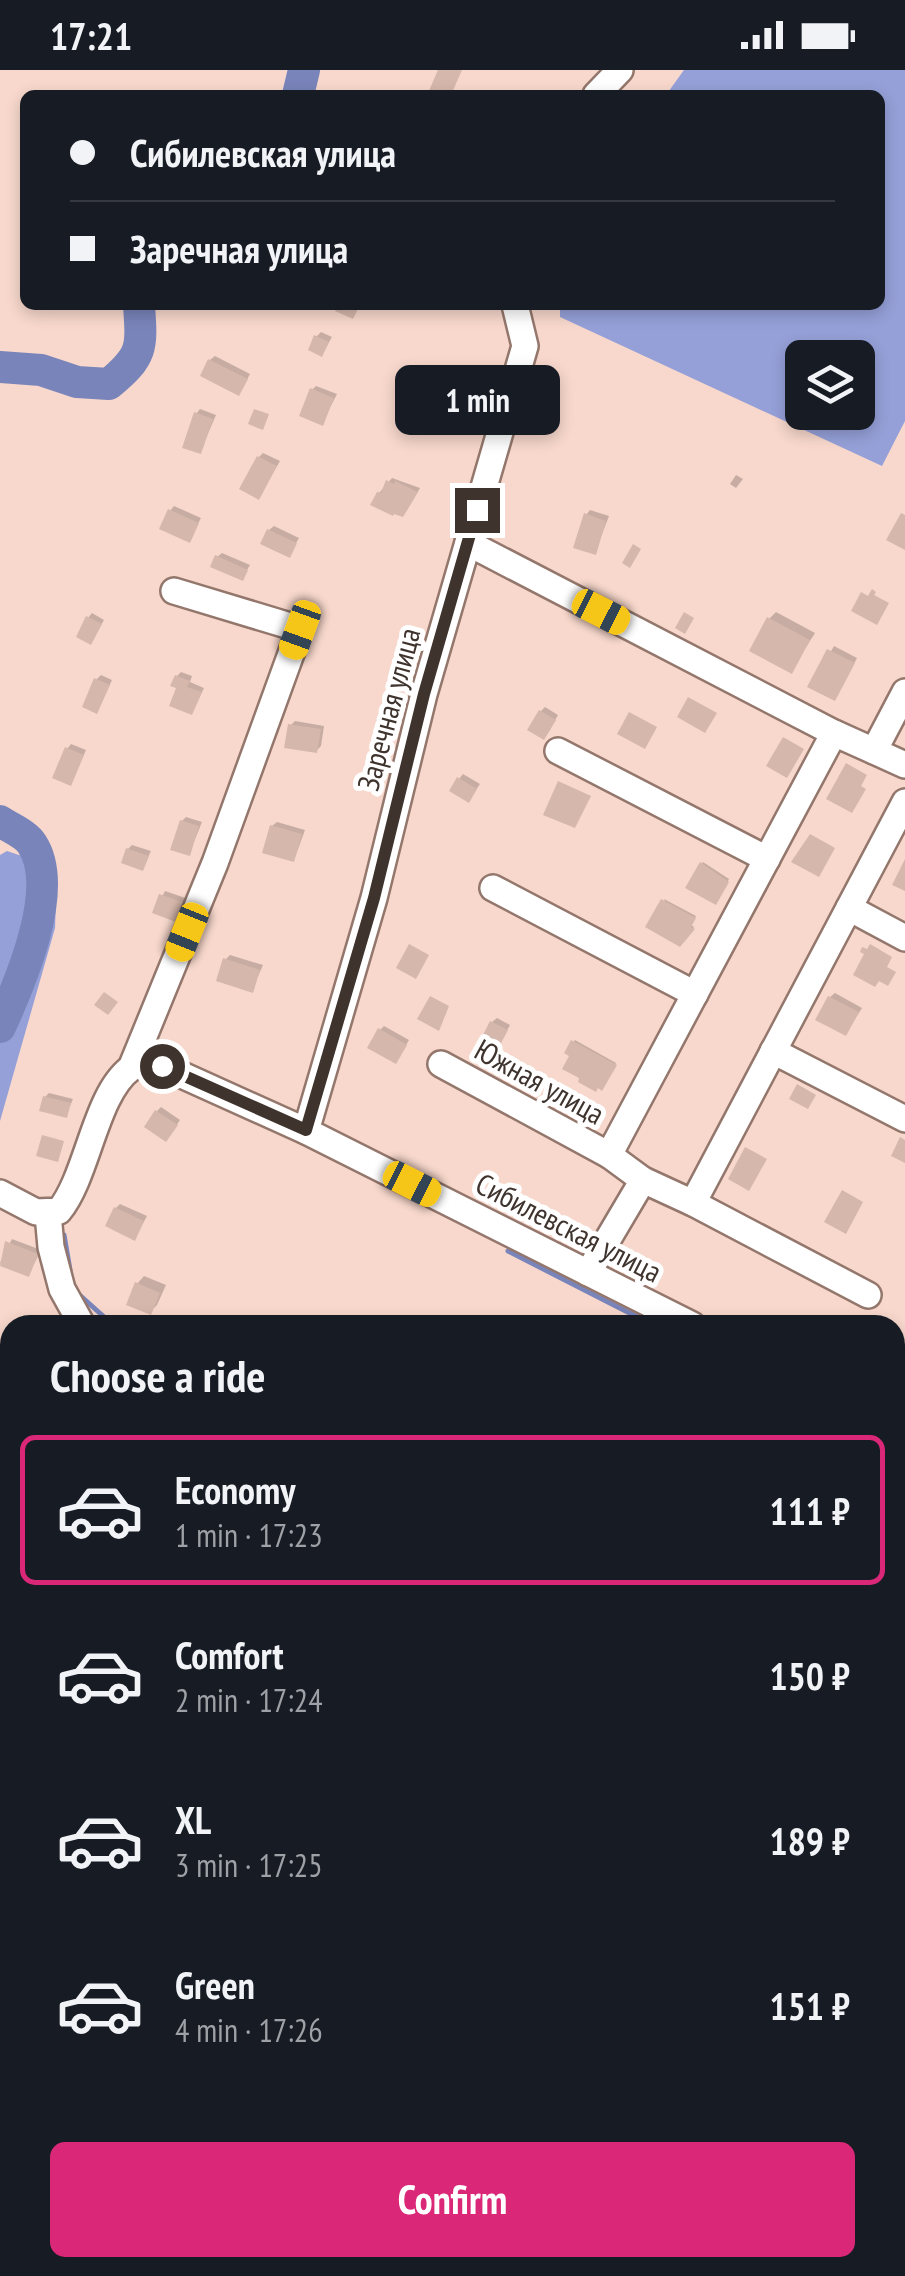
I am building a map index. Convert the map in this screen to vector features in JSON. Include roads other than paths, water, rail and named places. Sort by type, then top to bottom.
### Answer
[{"type":"street","points":[[601,90],[620,70]]},
{"type":"street","name":"Заречная улица","points":[[306,1130],[374,898],[424,694],[525,346],[516,310]]},
{"type":"street","points":[[468,543],[834,733],[905,765]]},
{"type":"street","points":[[0,1193],[22,1207],[48,1214],[58,1211],[66,1202],[117,1084],[131,1068],[215,863],[300,630],[174,591]]},
{"type":"street","points":[[874,751],[905,692]]},
{"type":"street","points":[[608,1155],[834,733]]},
{"type":"street","points":[[558,751],[766,859]]},
{"type":"street","points":[[693,1204],[905,802]]},
{"type":"street","points":[[493,888],[694,994]]},
{"type":"street","points":[[849,908],[905,938]]},
{"type":"street","points":[[774,1052],[905,1119]]},
{"type":"street","name":"Сибилевская улица","points":[[131,1068],[145,1063],[162,1066],[306,1130],[672,1315]]},
{"type":"street","name":"Южная улица","points":[[441,1064],[608,1155],[643,1180],[868,1295]]},
{"type":"street","points":[[588,1273],[643,1180]]},
{"type":"street","points":[[48,1214],[51,1248],[62,1288],[77,1315]]},
{"type":"waterway","points":[[299,90],[304,70]]},
{"type":"waterway","points":[[0,367],[41,370],[77,382],[109,384],[138,350],[139,310]]},
{"type":"waterway","points":[[0,821],[32,844],[40,863],[42,885],[27,961],[0,1027]]},
{"type":"waterway","points":[[64,1235],[70,1270]]},
{"type":"waterway","points":[[508,1251],[633,1315]]},
{"type":"waterway","points":[[74,1290],[102,1315]]}]
